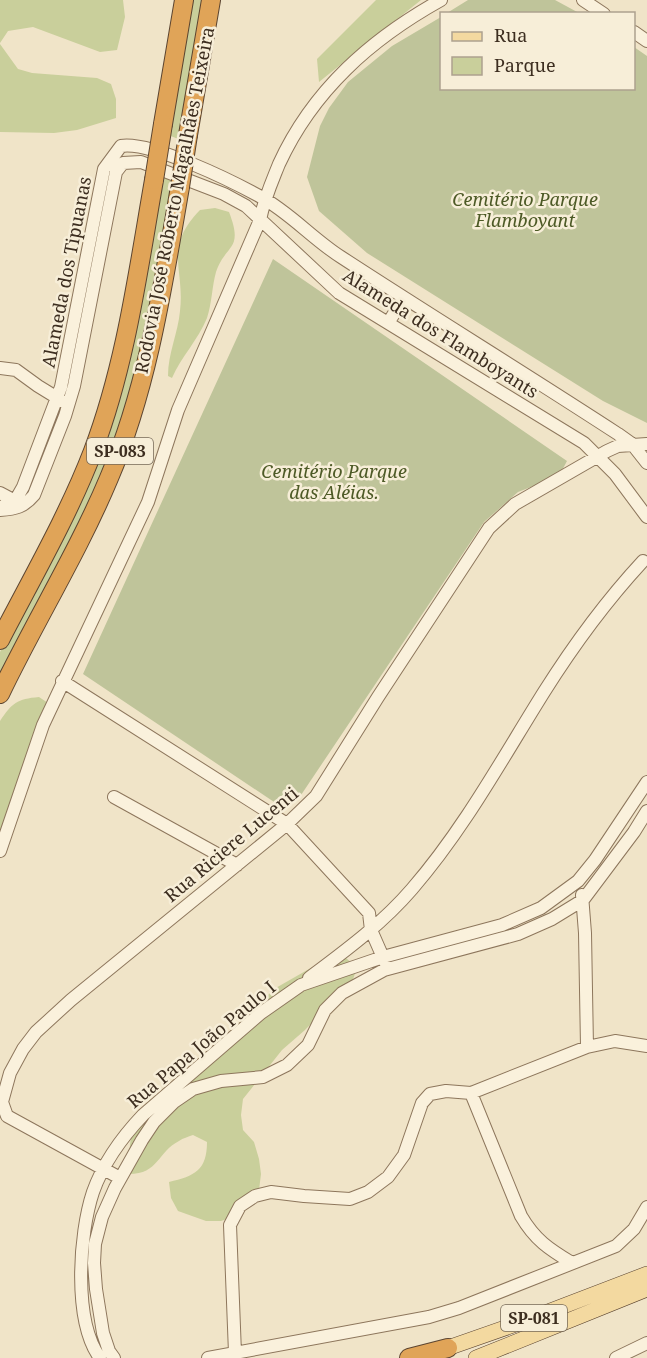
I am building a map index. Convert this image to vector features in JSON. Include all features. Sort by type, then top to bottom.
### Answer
[{"type":"highway","name":"Rodovia José Roberto Magalhães Teixeira","points":[[0,640],[81,481],[103,423],[128,325],[184,0]]},
{"type":"highway","name":"Rodovia José Roberto Magalhães Teixeira","points":[[0,694],[73,554],[109,479],[132,414],[149,349],[212,0]]},
{"type":"highway","points":[[0,630],[48,547]]},
{"type":"highway","points":[[409,1358],[448,1348]]},
{"type":"main road","name":"SP-081","points":[[420,1358],[647,1274]]},
{"type":"main road","name":"SP-081","points":[[476,1358],[647,1289]]},
{"type":"street","points":[[0,851],[43,725],[148,502],[178,410],[260,220],[264,198],[294,136],[310,109],[332,82],[396,28],[441,0]]},
{"type":"street","points":[[583,0],[601,12]]},
{"type":"street","points":[[121,146],[123,163]]},
{"type":"street","name":"Alameda dos Flamboyants","points":[[121,146],[148,147],[231,181],[264,198],[333,252],[632,444],[647,463]]},
{"type":"street","name":"Alameda dos Tipuanas","points":[[0,509],[15,510],[26,505],[34,495],[54,445],[101,216],[104,169],[121,146]]},
{"type":"street","name":"Alameda dos Flamboyants","points":[[123,163],[141,162],[224,194],[246,206],[339,293],[571,435],[599,457],[647,517]]},
{"type":"street","name":"Alameda dos Tipuanas","points":[[101,216],[116,172],[123,163]]},
{"type":"street","points":[[388,323],[404,298]]},
{"type":"street","points":[[0,368],[16,370],[63,402]]},
{"type":"street","name":"Alameda dos Tipuanas","points":[[0,509],[15,501],[40,441],[63,402]]},
{"type":"street","points":[[40,441],[54,445]]},
{"type":"street","points":[[632,444],[647,444]]},
{"type":"street","name":"Rua Riciere Lucenti","points":[[120,1178],[7,1116],[2,1102],[10,1073],[23,1049],[36,1032],[71,1000],[286,824],[316,796],[489,528],[515,504],[618,447],[632,444]]},
{"type":"street","points":[[0,493],[15,501]]},
{"type":"street","points":[[301,985],[371,930],[412,890],[465,821],[545,689],[613,594],[643,561]]},
{"type":"street","points":[[62,681],[286,824],[369,913],[371,930],[386,963]]},
{"type":"street","name":"Rua Papa João Paulo I","points":[[114,1358],[103,1333],[96,1289],[94,1263],[96,1244],[102,1217],[120,1178],[154,1122],[174,1102],[193,1089],[221,1081],[263,1077],[288,1065],[308,1045],[325,1010],[342,993],[386,963],[541,908],[578,880],[595,860],[647,782]]},
{"type":"street","points":[[114,797],[237,864]]},
{"type":"street","name":"Rua Papa João Paulo I","points":[[100,1358],[93,1347],[82,1297],[80,1270],[87,1220],[94,1192],[104,1170],[128,1131],[143,1115],[261,1013],[301,985],[386,963],[518,934],[552,919],[583,900],[647,811]]},
{"type":"street","points":[[578,880],[583,900],[587,1047]]},
{"type":"street","points":[[235,1353],[230,1225],[240,1206],[255,1196],[271,1192],[350,1199],[368,1192],[388,1177],[404,1155],[422,1103],[430,1094],[446,1091],[471,1093],[587,1047],[615,1041],[647,1046]]},
{"type":"street","points":[[471,1093],[521,1216],[541,1243],[572,1263]]},
{"type":"street","points":[[208,1358],[429,1317],[459,1308],[616,1245],[634,1229],[647,1207]]},
{"type":"street","points":[[615,1358],[647,1344]]},
{"type":"green space","points":[[0,0],[123,0],[125,17],[117,50],[100,52],[33,27],[8,31],[0,43]]},
{"type":"green space","points":[[191,0],[205,0],[181,140],[168,135]]},
{"type":"green space","points":[[376,0],[421,0],[319,82],[317,59]]},
{"type":"green space","points":[[468,0],[555,0],[577,12],[449,12]]},
{"type":"green space","name":"Cemitério Parque Flamboyant","points":[[440,18],[440,90],[635,90],[635,48],[647,56],[647,423],[603,401],[367,253],[319,211],[307,177],[320,126],[329,108],[348,82],[392,46]]},
{"type":"green space","points":[[0,44],[18,69],[32,73],[97,78],[111,84],[116,99],[116,118],[77,130],[54,133],[0,132]]},
{"type":"green space","points":[[162,178],[174,180],[140,369],[103,479],[0,681],[0,652],[75,508]]},
{"type":"green space","points":[[215,208],[229,212],[235,234],[234,240],[216,272],[207,318],[172,378],[168,376],[168,368],[181,296],[179,247],[189,223],[200,210]]},
{"type":"green space","name":"Cemitério Parque das Aléias.","points":[[273,259],[567,461],[559,476],[518,492],[484,522],[297,801],[283,808],[83,674]]},
{"type":"green space","points":[[39,697],[51,705],[0,835],[0,721],[16,703]]},
{"type":"green space","points":[[346,958],[357,968],[352,982],[282,1050],[243,1099],[241,1115],[243,1130],[254,1142],[261,1174],[259,1190],[236,1216],[221,1221],[206,1221],[178,1211],[171,1198],[169,1182],[192,1174],[198,1170],[205,1159],[207,1142],[193,1135],[172,1146],[146,1171],[127,1174],[131,1136],[274,989],[316,965],[330,959]]}]
